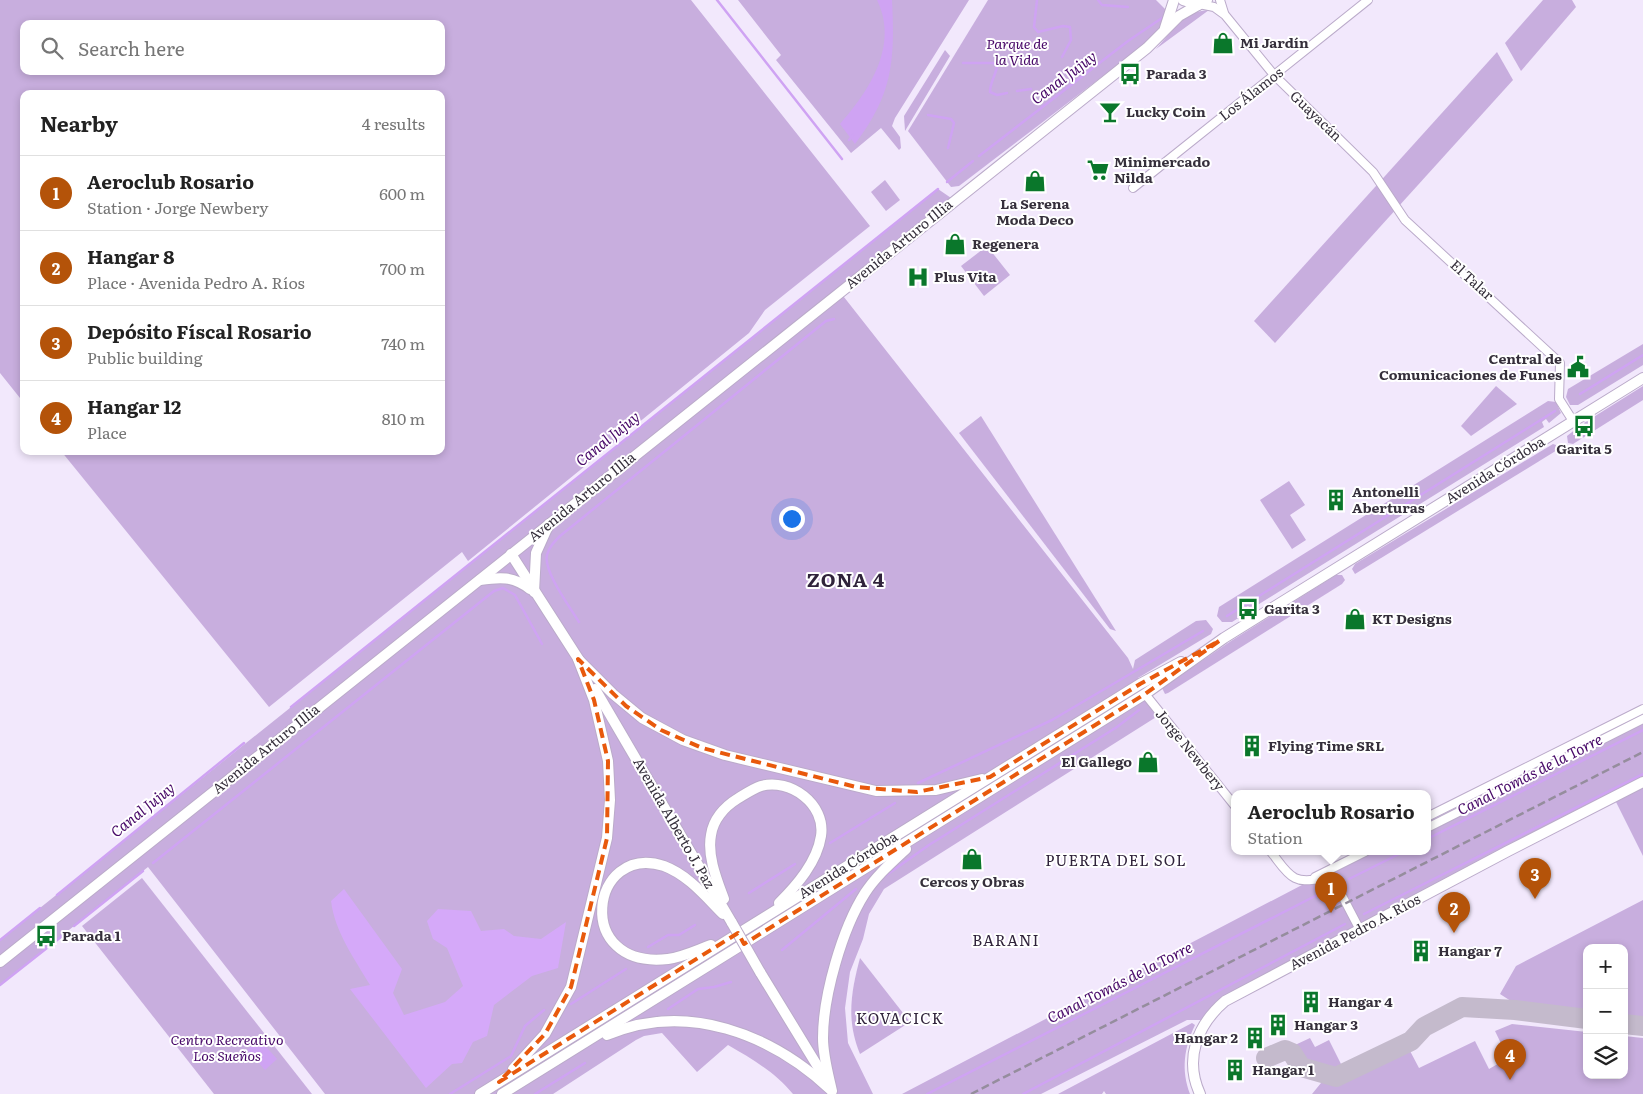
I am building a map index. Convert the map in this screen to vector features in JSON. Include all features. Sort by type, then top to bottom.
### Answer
[{"type":"main road","name":"Avenida Arturo Illia","points":[[1164,31],[1174,0]]},
{"type":"main road","points":[[1183,0],[1202,3]]},
{"type":"main road","name":"Avenida Arturo Illia","points":[[0,962],[1147,48],[1184,13],[1202,3]]},
{"type":"main road","name":"Avenida Córdoba","points":[[480,1094],[1140,684],[1219,641],[1643,378]]},
{"type":"main road","points":[[534,593],[536,552],[549,523]]},
{"type":"main road","name":"Avenida Alberto J. Paz","points":[[511,554],[534,593],[578,659],[760,972],[833,1092]]},
{"type":"main road","points":[[478,580],[512,578],[534,593]]},
{"type":"main road","name":"Avenida Córdoba","points":[[502,1094],[1145,694],[1219,641]]},
{"type":"main road","points":[[578,659],[613,694],[642,718],[683,740],[725,755],[876,791],[936,790],[990,777]]},
{"type":"main road","points":[[498,1082],[545,1034],[571,987],[607,838],[610,800],[608,761],[594,700],[578,659]]},
{"type":"main road","name":"Avenida Pedro A. Ríos","points":[[1200,1094],[1194,1078],[1193,1058],[1197,1038],[1205,1020],[1220,1006],[1239,993],[1643,782]]},
{"type":"main road","points":[[732,923],[714,869],[711,850],[713,829],[722,811],[733,802],[761,786],[786,786],[807,798],[820,819],[822,834],[817,851],[808,867],[785,897],[764,917]]},
{"type":"main road","points":[[833,1092],[824,1059],[823,1038],[826,1004],[841,945],[850,921],[865,893],[884,869],[922,833]]},
{"type":"main road","points":[[731,938],[669,959],[647,959],[633,955],[614,943],[603,924],[601,906],[612,880],[629,868],[651,864],[672,870],[686,878],[732,923]]},
{"type":"main road","points":[[577,1047],[625,1027],[656,1022],[714,1024],[768,1044],[799,1062],[833,1092]]},
{"type":"street","name":"Guayacán","points":[[1220,0],[1225,15]]},
{"type":"street","name":"Los Álamos","points":[[1133,188],[1368,0]]},
{"type":"street","name":"Guayacán","points":[[1202,3],[1214,7],[1225,15],[1274,75],[1373,172],[1389,195]]},
{"type":"street","name":"El Talar","points":[[1389,195],[1405,220],[1560,363],[1559,399],[1574,421]]},
{"type":"street","name":"Jorge Newbery","points":[[1145,694],[1231,801]]},
{"type":"street","points":[[1431,815],[1643,709]]},
{"type":"street","points":[[1431,826],[1643,719]]},
{"type":"street","points":[[1273,855],[1289,874],[1302,880],[1323,878],[1331,880],[1336,884],[1360,930]]},
{"type":"street","points":[[1309,880],[1359,855]]},
{"type":"highlighted area","points":[[1219,641],[1145,694],[744,944],[738,933],[499,1082],[545,1034],[571,987],[607,838],[608,761],[594,700],[578,659],[626,706],[661,730],[702,748],[856,787],[917,792],[990,777],[1140,684]]},
{"type":"green space","points":[[0,0],[691,0],[870,226],[765,310],[749,333],[468,561],[462,552],[269,707],[64,455],[445,455],[445,90],[20,90],[20,398],[0,373]]},
{"type":"green space","points":[[738,0],[969,0],[895,118],[892,126],[900,137],[901,148],[899,150],[881,128],[851,153],[776,60],[781,55]]},
{"type":"green space","name":"Parque de la Vida","points":[[988,0],[1156,0],[1168,12],[1163,24],[1150,40],[959,186],[951,187],[908,131]]},
{"type":"green space","points":[[1543,0],[1572,0],[1576,7],[1521,71],[1505,43]]},
{"type":"green space","points":[[1209,10],[1156,49],[1185,19],[1200,11]]},
{"type":"green space","points":[[945,50],[950,56],[905,131],[904,116]]},
{"type":"green space","points":[[1497,52],[1513,80],[1275,343],[1254,321]]},
{"type":"green space","points":[[885,180],[900,200],[886,211],[871,192]]},
{"type":"green space","points":[[938,189],[954,200],[840,292],[1128,658],[1133,669],[1135,660],[1196,621],[1206,620],[1213,629],[1211,634],[1138,678],[1145,694],[1161,714],[884,889],[869,914],[863,939],[850,972],[845,1008],[848,1043],[873,1094],[793,1094],[771,1073],[728,1045],[697,1072],[662,1033],[644,1036],[636,1040],[553,1094],[325,1094],[148,867],[0,985],[0,940]]},
{"type":"green space","points":[[987,246],[1010,275],[984,296],[961,266]]},
{"type":"green space","points":[[1643,344],[1643,365],[1578,405],[1570,405],[1566,397],[1568,389]]},
{"type":"green space","points":[[1496,386],[1517,404],[1471,436],[1461,426]]},
{"type":"green space","points":[[1643,386],[1643,400],[1573,444],[1568,443],[1567,436],[1581,425],[1584,429],[1587,427],[1584,423]]},
{"type":"green space","points":[[1548,401],[1556,402],[1561,413],[1549,423],[1546,419],[1542,422],[1544,427],[1251,609],[1248,606],[1245,608],[1248,612],[1232,622],[1222,622],[1217,616],[1219,607]]},
{"type":"green space","points":[[981,416],[1116,631],[1110,629],[959,433]]},
{"type":"green space","points":[[1553,444],[1558,449],[1554,452],[1355,574],[1352,569],[1355,564]]},
{"type":"green space","points":[[1289,481],[1305,505],[1290,515],[1306,540],[1292,549],[1260,500]]},
{"type":"green space","points":[[1336,575],[1342,575],[1345,580],[1342,584],[1165,694],[1162,688],[1231,641]]},
{"type":"green space","points":[[1643,719],[1643,782],[1239,993],[1205,1020],[1187,1020],[1041,1094],[902,1094],[1359,855],[1431,855],[1431,826]]},
{"type":"green space","points":[[1643,787],[1643,856],[1615,800]]},
{"type":"green space","name":"Centro Recreativo Los Sueños","points":[[142,878],[312,1094],[214,1094],[82,926]]},
{"type":"green space","points":[[1643,900],[1643,1019],[1628,1017],[1628,944],[1583,944],[1583,1013],[1517,1005],[1500,994],[1516,966]]},
{"type":"green space","points":[[860,958],[910,1022],[860,1054],[853,1029],[851,1006]]},
{"type":"green space","points":[[1192,1023],[1195,1025],[1188,1042],[1185,1059],[1185,1076],[1190,1094],[1106,1094],[1104,1091],[1102,1094],[1058,1094]]},
{"type":"green space","points":[[1512,1024],[1583,1032],[1583,1079],[1628,1079],[1628,1036],[1643,1038],[1643,1094],[1312,1094],[1321,1083],[1339,1083],[1409,1049],[1419,1068],[1475,1041],[1489,1069],[1508,1058],[1495,1031]]},
{"type":"green space","points":[[1310,1038],[1315,1047],[1329,1040],[1341,1064],[1338,1069],[1333,1071],[1302,1060],[1295,1045]]},
{"type":"shaded area","points":[[877,0],[892,0],[892,59],[884,93],[868,126],[855,144],[840,124],[862,97],[871,82],[883,50],[885,34],[883,17]]},
{"type":"shaded area","points":[[344,889],[402,969],[393,993],[404,1015],[445,1002],[463,986],[447,948],[433,939],[427,921],[438,909],[471,911],[481,931],[504,929],[514,936],[541,939],[566,922],[558,968],[532,976],[494,1005],[487,1036],[473,1042],[462,1063],[452,1064],[426,1088],[350,989],[370,985],[346,944],[333,912],[331,901]]},
{"type":"shaded area","points":[[259,1039],[277,1059],[265,1070],[247,1050]]},
{"type":"waterway","points":[[717,0],[842,159]]},
{"type":"waterway","points":[[1037,0],[1034,27],[1038,32],[1063,26],[1070,27],[1071,40],[1062,57]]},
{"type":"waterway","points":[[1098,0],[1102,5],[1128,7]]},
{"type":"waterway","name":"Canal Jujuy","points":[[979,156],[1128,41],[1162,18]]},
{"type":"waterway","points":[[963,63],[993,63],[997,66],[990,92],[997,95],[1007,93]]},
{"type":"waterway","points":[[1017,91],[1031,89]]},
{"type":"waterway","points":[[928,115],[951,119],[954,123],[948,148]]},
{"type":"waterway","points":[[849,140],[853,135]]},
{"type":"waterway","name":"Canal Jujuy","points":[[947,182],[973,161]]},
{"type":"waterway","name":"Canal Jujuy","points":[[291,707],[938,189]]},
{"type":"waterway","points":[[579,622],[558,589],[549,570],[547,555],[554,543],[560,536],[826,321],[834,319]]},
{"type":"waterway","points":[[1580,394],[1643,355]]},
{"type":"waterway","points":[[1227,616],[1555,411]]},
{"type":"waterway","points":[[153,863],[494,591],[503,588],[515,595],[542,644]]},
{"type":"waterway","points":[[918,783],[1052,720],[1203,631]]},
{"type":"waterway","points":[[885,876],[929,845],[1117,727],[1139,710]]},
{"type":"waterway","name":"Canal Tomás de la Torre","points":[[1431,837],[1643,730]]},
{"type":"waterway","name":"Canal Jujuy","points":[[57,895],[244,743]]},
{"type":"waterway","points":[[1364,914],[1643,774]]},
{"type":"waterway","points":[[830,843],[895,803]]},
{"type":"waterway","name":"Canal Tomás de la Torre","points":[[1349,879],[1397,855]]},
{"type":"waterway","points":[[749,893],[795,864]]},
{"type":"waterway","points":[[74,926],[143,871]]},
{"type":"waterway","points":[[782,950],[856,889]]},
{"type":"waterway","name":"Canal Tomás de la Torre","points":[[927,1094],[1323,892]]},
{"type":"waterway","name":"Canal Jujuy","points":[[0,940],[40,908]]},
{"type":"waterway","points":[[1023,1094],[1345,924]]},
{"type":"waterway","points":[[648,947],[668,935],[679,935],[695,925]]},
{"type":"waterway","points":[[0,985],[66,933]]},
{"type":"waterway","points":[[571,1004],[626,969]]},
{"type":"waterway","points":[[668,1009],[698,989],[731,982]]},
{"type":"waterway","points":[[450,1094],[511,1056],[525,1026],[544,1010]]},
{"type":"waterway","points":[[535,1094],[585,1063]]},
{"type":"taxiway","points":[[1266,1058],[1285,1050],[1292,1053],[1301,1067],[1336,1077],[1411,1041],[1424,1027],[1462,1007],[1515,1010],[1583,1018]]},
{"type":"taxiway","points":[[1628,1024],[1643,1026]]},
{"type":"railway","points":[[971,1094],[1643,752]]},
{"type":"place","name":"Mi Jardín","points":[[1223,43]]},
{"type":"place","name":"Parada 3","points":[[1130,74]]},
{"type":"place","name":"Lucky Coin","points":[[1110,112]]},
{"type":"place","name":"Minimercado Nilda","points":[[1098,170]]},
{"type":"place","name":"La Serena Moda Deco","points":[[1035,181]]},
{"type":"place","name":"Regenera","points":[[955,244]]},
{"type":"place","name":"Plus Vita","points":[[918,277]]},
{"type":"place","name":"Central de Comunicaciones de Funes","points":[[1578,367]]},
{"type":"place","name":"Garita 5","points":[[1584,426]]},
{"type":"place","name":"Antonelli Aberturas","points":[[1336,500]]},
{"type":"place","name":"Garita 3","points":[[1248,609]]},
{"type":"place","name":"KT Designs","points":[[1355,619]]},
{"type":"place","name":"Flying Time SRL","points":[[1252,746]]},
{"type":"place","name":"El Gallego","points":[[1148,762]]},
{"type":"place","name":"Cercos y Obras","points":[[972,859]]},
{"type":"place","name":"Depósito Físcal Rosario","points":[[1535,899]]},
{"type":"place","name":"Aeroclub Rosario","points":[[1331,913]]},
{"type":"place","name":"Hangar 8","points":[[1454,933]]},
{"type":"place","name":"Parada 1","points":[[46,936]]},
{"type":"place","name":"Hangar 7","points":[[1421,951]]},
{"type":"place","name":"Hangar 4","points":[[1311,1002]]},
{"type":"place","name":"Hangar 3","points":[[1278,1025]]},
{"type":"place","name":"Hangar 2","points":[[1255,1038]]},
{"type":"place","name":"Hangar 1","points":[[1235,1070]]},
{"type":"place","name":"Hangar 12","points":[[1510,1080]]},
{"type":"district","name":"ZONA 4","points":[[846,580]]},
{"type":"district","name":"PUERTA DEL SOL","points":[[1116,861]]},
{"type":"district","name":"BARANI","points":[[1006,941]]},
{"type":"district","name":"KOVACICK","points":[[900,1019]]}]
